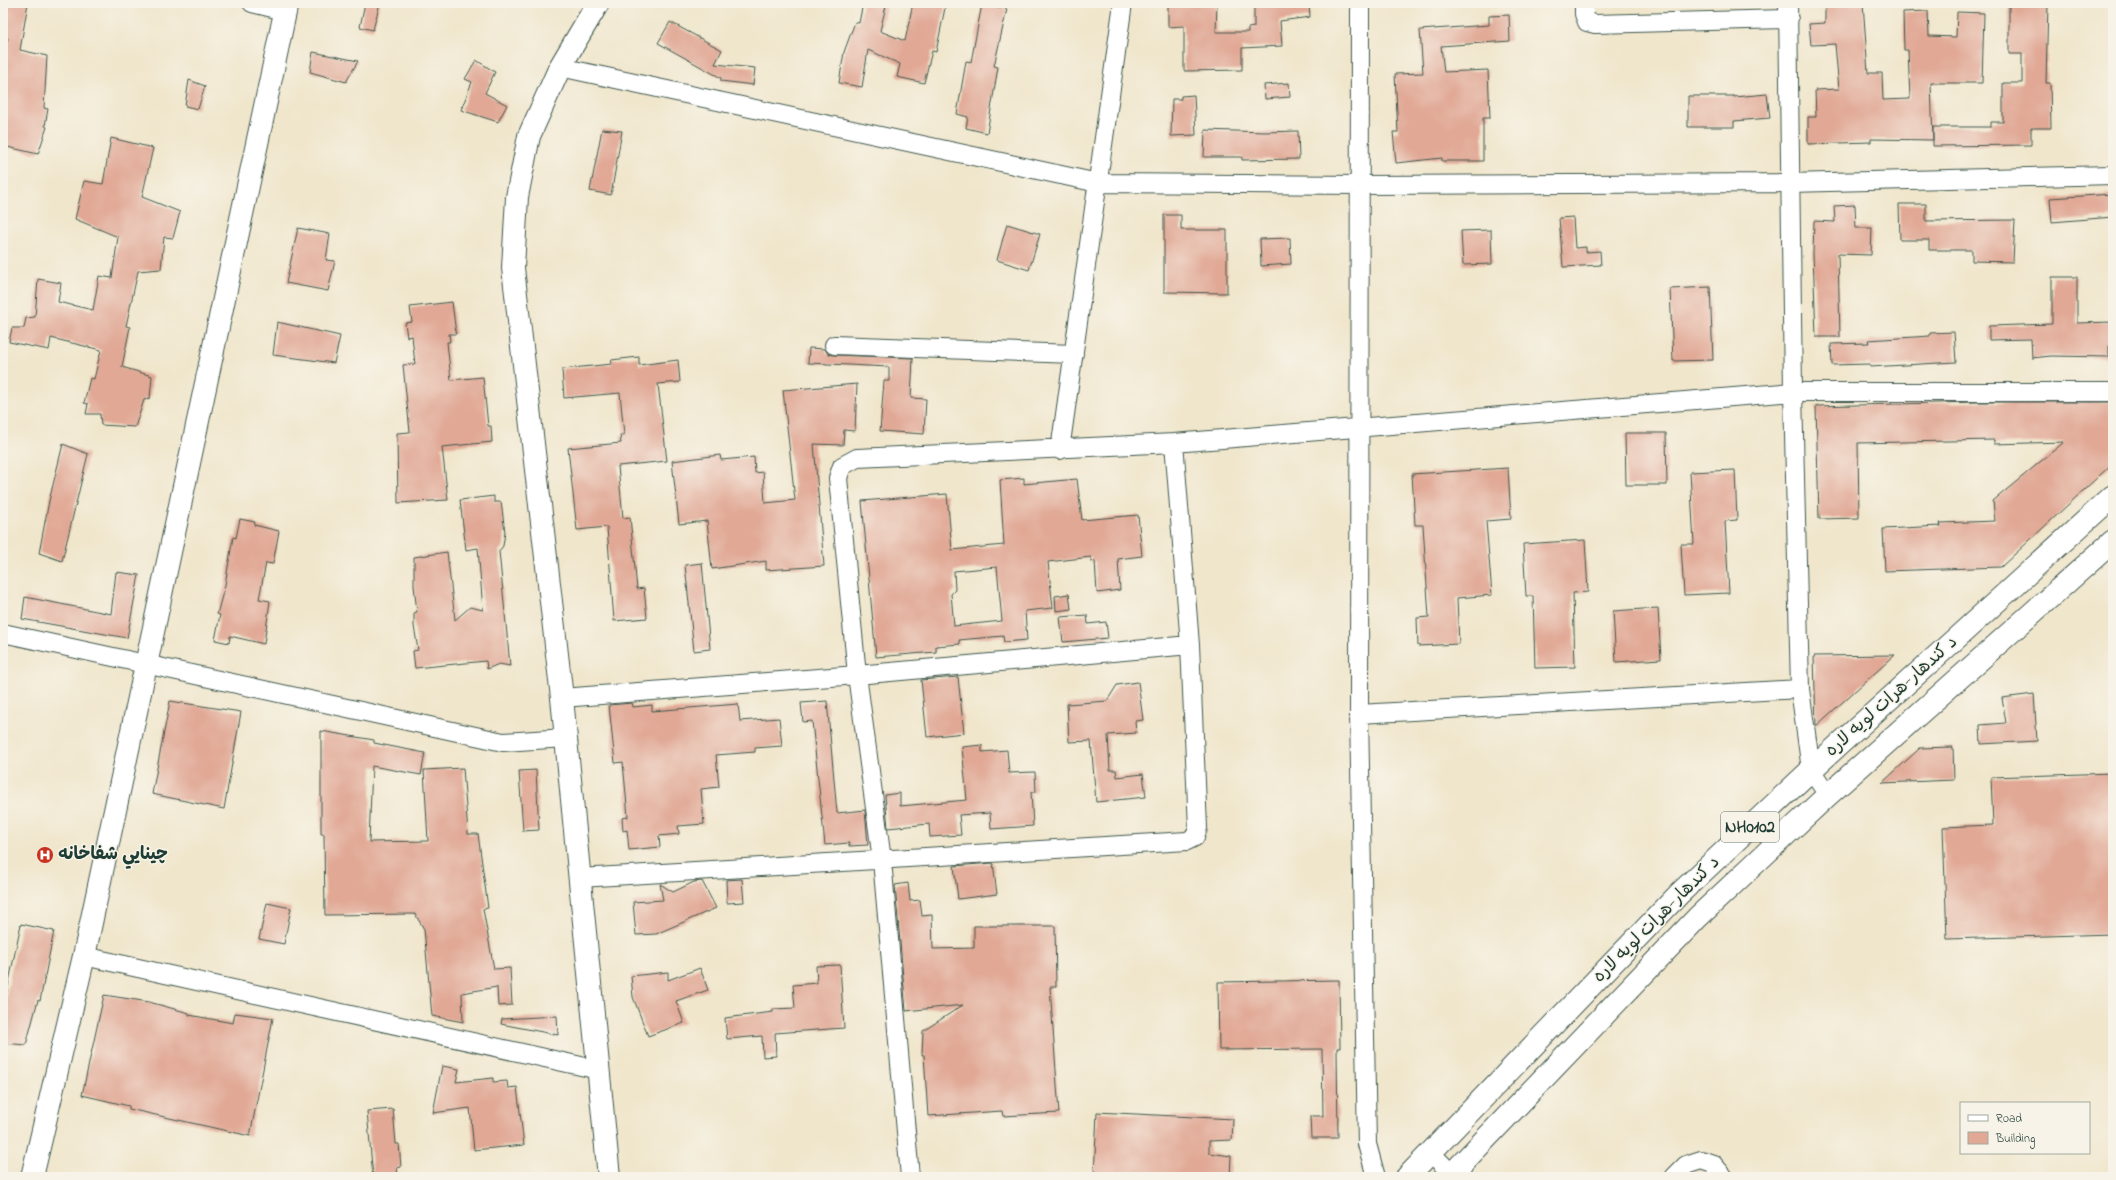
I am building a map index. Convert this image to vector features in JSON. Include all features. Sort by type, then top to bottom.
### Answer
[{"type":"main road","points":[[598,3],[560,67],[529,136],[517,197],[514,268],[562,698],[609,1177]]},
{"type":"main road","points":[[32,1177],[84,956],[286,7]]},
{"type":"main road","name":"د کندهار-هرات لويه لاره","points":[[1407,1177],[1680,893],[1811,770],[2113,496]]},
{"type":"main road","name":"د کندهار-هرات لويه لاره","points":[[1452,1176],[1698,917],[1828,795],[2113,542]]},
{"type":"street","points":[[252,3],[286,7]]},
{"type":"street","points":[[1060,450],[1123,3]]},
{"type":"street","points":[[1360,3],[1359,714],[1367,1144],[1376,1177]]},
{"type":"street","points":[[1584,3],[1584,14],[1587,22],[1595,24],[1789,11],[1789,183],[1800,689],[1811,770],[1828,795]]},
{"type":"street","points":[[560,67],[1098,183],[1359,185],[1789,183],[2113,176]]},
{"type":"street","points":[[834,345],[1074,354]]},
{"type":"street","points":[[910,1177],[882,860],[857,674],[838,478],[842,466],[857,458],[1060,450],[1174,443],[1793,392],[2113,392]]},
{"type":"street","points":[[580,878],[1187,841],[1195,837],[1198,828],[1190,645],[1174,443]]},
{"type":"street","points":[[3,633],[502,742],[566,738]]},
{"type":"street","points":[[562,698],[1190,645]]},
{"type":"street","points":[[1359,714],[1800,689]]},
{"type":"street","points":[[84,956],[599,1070]]},
{"type":"street","points":[[1431,1152],[1452,1176]]},
{"type":"street","points":[[1674,1177],[1686,1165],[1701,1160],[1712,1164],[1724,1177]]},
{"type":"building","points":[[3,3],[28,3],[20,50],[47,56],[44,108],[48,109],[45,126],[47,127],[38,154],[3,146],[3,54],[8,38],[3,38]]},
{"type":"building","points":[[365,3],[380,3],[373,30],[360,27]]},
{"type":"building","points":[[863,3],[886,6],[880,31],[905,41],[913,3],[946,3],[936,52],[932,51],[924,83],[897,77],[900,64],[868,50],[862,87],[839,83],[844,52],[855,22],[859,23]]},
{"type":"building","points":[[1168,3],[1217,3],[1216,32],[1248,32],[1248,28],[1254,27],[1254,3],[1309,3],[1310,17],[1280,21],[1282,46],[1242,48],[1242,70],[1184,71],[1184,26],[1168,27]]},
{"type":"building","points":[[1825,3],[1863,3],[1868,73],[1882,73],[1883,100],[1910,99],[1908,50],[1904,50],[1903,12],[1928,11],[1929,36],[1956,37],[1957,12],[1984,13],[1982,83],[1931,83],[1933,140],[1871,139],[1871,142],[1808,144],[1808,117],[1816,117],[1815,90],[1839,89],[1835,44],[1811,45],[1809,24],[1825,23]]},
{"type":"building","points":[[2009,3],[2048,3],[2046,83],[2050,83],[2051,128],[2031,128],[2031,145],[1933,146],[1933,127],[1991,127],[1991,122],[2003,122],[2003,83],[2022,83],[2022,54],[2009,54]]},
{"type":"building","points":[[982,4],[1007,9],[994,66],[998,67],[987,133],[966,128],[968,117],[957,114],[966,61],[971,62]]},
{"type":"building","points":[[1509,15],[1510,41],[1441,46],[1444,72],[1488,70],[1490,118],[1483,118],[1483,161],[1442,161],[1442,158],[1396,163],[1393,132],[1398,132],[1395,74],[1423,73],[1420,30],[1489,25],[1489,16]]},
{"type":"building","points":[[670,22],[722,50],[715,64],[755,68],[753,85],[721,81],[721,78],[658,43]]},
{"type":"building","points":[[313,52],[358,61],[346,82],[310,72]]},
{"type":"building","points":[[476,60],[495,72],[485,93],[507,105],[498,122],[461,110],[472,82],[465,79]]},
{"type":"building","points":[[189,80],[205,86],[198,109],[185,106]]},
{"type":"building","points":[[1289,83],[1290,97],[1265,99],[1264,85]]},
{"type":"building","points":[[1767,94],[1770,118],[1734,121],[1734,127],[1688,127],[1688,96],[1734,97]]},
{"type":"building","points":[[1194,95],[1196,135],[1171,136],[1172,99],[1181,99],[1181,96]]},
{"type":"building","points":[[602,129],[622,131],[611,195],[590,191]]},
{"type":"building","points":[[1205,130],[1264,132],[1298,131],[1299,159],[1242,160],[1242,157],[1204,157]]},
{"type":"building","points":[[111,138],[153,148],[142,197],[180,212],[173,238],[164,237],[161,269],[138,271],[126,326],[130,327],[122,367],[152,376],[150,398],[144,400],[135,427],[101,425],[100,414],[86,414],[88,404],[84,403],[90,378],[94,379],[101,350],[51,338],[49,350],[9,342],[12,328],[24,328],[26,318],[35,317],[38,279],[61,283],[58,302],[93,310],[99,276],[112,278],[118,237],[75,219],[84,181],[103,184]]},
{"type":"building","points":[[2113,194],[2113,217],[2052,222],[2050,198]]},
{"type":"building","points":[[1899,204],[1926,204],[1926,221],[2015,220],[2013,262],[1972,261],[1972,250],[1929,250],[1929,240],[1900,240]]},
{"type":"building","points":[[1855,205],[1856,228],[1872,228],[1871,255],[1838,254],[1840,337],[1816,337],[1813,253],[1814,221],[1835,222],[1834,206]]},
{"type":"building","points":[[1164,215],[1181,215],[1181,230],[1227,230],[1227,293],[1164,292]]},
{"type":"building","points":[[1573,217],[1575,248],[1586,247],[1586,252],[1600,251],[1601,265],[1563,267],[1559,218]]},
{"type":"building","points":[[1007,224],[1040,234],[1029,270],[997,260]]},
{"type":"building","points":[[298,228],[330,234],[326,260],[335,261],[328,291],[286,283]]},
{"type":"building","points":[[1491,230],[1492,264],[1463,265],[1461,231]]},
{"type":"building","points":[[1290,238],[1291,264],[1261,266],[1260,239]]},
{"type":"building","points":[[2052,277],[2077,277],[2077,323],[2113,322],[2113,345],[2109,346],[2109,357],[2051,356],[2032,358],[2031,339],[1989,340],[1989,326],[2052,324]]},
{"type":"building","points":[[1710,287],[1713,360],[1673,361],[1670,289]]},
{"type":"building","points":[[452,302],[456,334],[449,334],[450,342],[447,342],[451,380],[483,377],[488,426],[491,426],[492,442],[442,447],[448,500],[398,503],[397,433],[410,432],[403,365],[415,364],[412,336],[407,337],[405,323],[412,322],[410,307]]},
{"type":"building","points":[[277,322],[340,336],[334,363],[273,355]]},
{"type":"building","points":[[1954,332],[1956,362],[1870,367],[1870,364],[1832,365],[1831,344],[1869,343],[1868,340],[1930,336],[1930,333]]},
{"type":"building","points":[[809,348],[825,349],[828,354],[834,355],[913,358],[911,398],[926,399],[924,434],[880,431],[884,381],[889,381],[889,367],[808,363]]},
{"type":"building","points":[[639,357],[639,365],[678,360],[680,382],[658,384],[667,461],[618,466],[623,518],[630,517],[637,589],[644,588],[647,618],[614,621],[607,527],[577,530],[568,448],[621,443],[620,435],[624,435],[620,393],[564,398],[562,369],[612,364],[611,360]]},
{"type":"building","points":[[857,384],[855,431],[844,430],[843,445],[814,444],[824,566],[766,570],[766,561],[712,569],[707,521],[679,524],[672,461],[720,455],[721,460],[754,457],[755,473],[763,472],[765,503],[795,500],[783,390]]},
{"type":"building","points":[[1977,402],[2113,402],[2113,463],[2001,567],[1885,571],[1883,529],[1941,526],[1940,523],[1995,521],[1993,501],[2064,442],[1994,444],[1994,440],[1858,443],[1859,518],[1819,519],[1816,406]]},
{"type":"building","points":[[1625,433],[1666,433],[1667,485],[1626,485]]},
{"type":"building","points":[[63,444],[88,454],[62,561],[39,553],[49,501]]},
{"type":"building","points":[[1508,468],[1511,519],[1486,521],[1492,595],[1457,598],[1459,644],[1418,646],[1417,618],[1429,617],[1423,525],[1415,525],[1412,474]]},
{"type":"building","points":[[1735,470],[1737,520],[1725,521],[1729,593],[1684,595],[1681,544],[1694,544],[1690,472]]},
{"type":"building","points":[[1024,478],[1024,484],[1077,479],[1082,520],[1138,515],[1142,556],[1118,559],[1120,590],[1097,593],[1095,561],[1091,562],[1091,557],[1048,562],[1053,608],[1025,611],[1027,640],[1004,642],[1003,636],[959,640],[960,644],[936,646],[936,652],[876,657],[862,501],[947,494],[952,550],[1004,545],[1000,480]],"holes":[[[997,567],[1002,621],[954,626],[951,594],[955,590],[954,571]]]},
{"type":"building","points":[[494,496],[494,502],[501,502],[505,532],[503,546],[499,551],[510,666],[499,664],[487,669],[486,661],[415,668],[413,651],[418,650],[414,626],[414,613],[417,612],[414,586],[414,557],[447,552],[455,620],[470,607],[483,610],[478,548],[466,550],[460,500]]},
{"type":"building","points":[[240,519],[255,522],[254,525],[279,531],[273,564],[266,563],[259,599],[270,601],[264,644],[230,636],[229,643],[215,640],[220,615],[217,614],[225,585],[233,537],[236,538]]},
{"type":"building","points":[[1585,540],[1588,592],[1573,593],[1575,667],[1535,668],[1533,596],[1526,596],[1523,544]]},
{"type":"building","points":[[702,563],[710,649],[694,651],[685,565]]},
{"type":"building","points":[[116,572],[139,575],[127,638],[22,619],[25,597],[111,614]]},
{"type":"building","points":[[1069,594],[1071,609],[1056,611],[1055,596]]},
{"type":"building","points":[[1658,608],[1661,659],[1616,662],[1613,611]]},
{"type":"building","points":[[1087,615],[1088,624],[1106,622],[1108,638],[1063,642],[1060,617]]},
{"type":"building","points":[[1895,655],[1816,726],[1814,656]]},
{"type":"building","points":[[958,677],[964,733],[927,737],[921,680]]},
{"type":"building","points":[[1138,682],[1143,720],[1135,721],[1136,733],[1108,735],[1110,770],[1116,770],[1117,777],[1143,774],[1146,797],[1096,802],[1091,741],[1069,742],[1067,704],[1107,701],[1117,685]]},
{"type":"building","points":[[2034,694],[2037,741],[1981,744],[1980,725],[2006,723],[2002,698]]},
{"type":"building","points":[[170,701],[241,712],[224,809],[152,794]]},
{"type":"building","points":[[827,701],[837,813],[865,810],[868,845],[849,846],[849,843],[825,845],[812,721],[803,722],[801,703]]},
{"type":"building","points":[[632,703],[633,707],[652,705],[652,711],[738,704],[740,721],[779,718],[782,746],[755,748],[755,752],[716,755],[719,787],[701,789],[704,824],[678,826],[679,834],[659,836],[660,847],[629,850],[627,830],[623,831],[622,818],[628,817],[623,762],[615,763],[609,705]]},
{"type":"building","points":[[321,731],[374,740],[374,743],[425,753],[421,775],[372,766],[369,842],[428,841],[424,770],[463,768],[468,834],[478,834],[488,908],[483,909],[494,969],[510,968],[512,1005],[498,1006],[497,987],[462,993],[463,1022],[432,1016],[424,929],[415,914],[325,915],[324,834],[321,834]]},
{"type":"building","points":[[982,745],[982,752],[1007,750],[1009,773],[1035,772],[1036,792],[1031,792],[1033,826],[991,829],[990,813],[959,815],[961,835],[930,837],[929,824],[888,828],[885,795],[900,793],[900,806],[967,800],[962,747]]},
{"type":"building","points":[[1953,747],[1954,780],[1882,783],[1920,748]]},
{"type":"building","points":[[536,770],[539,830],[523,831],[519,771]]},
{"type":"building","points":[[2113,773],[2113,934],[1947,939],[1943,827],[1993,825],[1991,777]]},
{"type":"building","points":[[993,863],[997,894],[958,899],[954,866]]},
{"type":"building","points":[[742,879],[744,902],[727,903],[726,880]]},
{"type":"building","points":[[702,881],[716,908],[656,934],[636,935],[633,902],[663,900],[660,884],[673,892],[694,882]]},
{"type":"building","points":[[908,883],[910,901],[920,900],[922,916],[932,915],[933,949],[974,948],[974,926],[1055,926],[1056,987],[1050,987],[1059,1113],[1003,1116],[1002,1111],[928,1116],[924,1055],[922,1055],[923,1031],[963,1005],[906,1011],[895,885]]},
{"type":"building","points":[[267,903],[291,908],[284,944],[259,939]]},
{"type":"building","points":[[21,924],[54,931],[40,1001],[38,1000],[26,1045],[3,1043],[3,1010]]},
{"type":"building","points":[[840,965],[844,1028],[775,1033],[776,1056],[763,1057],[762,1036],[727,1039],[725,1018],[773,1012],[773,1009],[795,1008],[793,985],[817,983],[816,966]]},
{"type":"building","points":[[700,968],[708,990],[676,1001],[684,1023],[648,1036],[633,997],[631,976],[668,972],[668,980]]},
{"type":"building","points":[[1339,980],[1340,1048],[1337,1048],[1338,1138],[1311,1138],[1310,1116],[1323,1116],[1322,1049],[1219,1050],[1218,982]]},
{"type":"building","points":[[104,995],[149,1002],[189,1013],[189,1015],[233,1023],[235,1013],[273,1018],[250,1136],[129,1109],[129,1106],[82,1095]]},
{"type":"building","points":[[557,1016],[558,1035],[501,1024],[502,1019]]},
{"type":"building","points":[[442,1066],[459,1069],[456,1082],[493,1078],[493,1082],[507,1081],[508,1088],[517,1087],[524,1145],[474,1150],[470,1108],[433,1113]]},
{"type":"building","points":[[393,1109],[396,1144],[399,1144],[401,1167],[397,1168],[398,1177],[373,1177],[367,1111]]},
{"type":"building","points":[[1097,1112],[1233,1119],[1232,1140],[1209,1141],[1209,1153],[1231,1156],[1230,1177],[1094,1177]]},
{"type":"place","name":"چينايي شفاخانه","points":[[45,855]]}]
